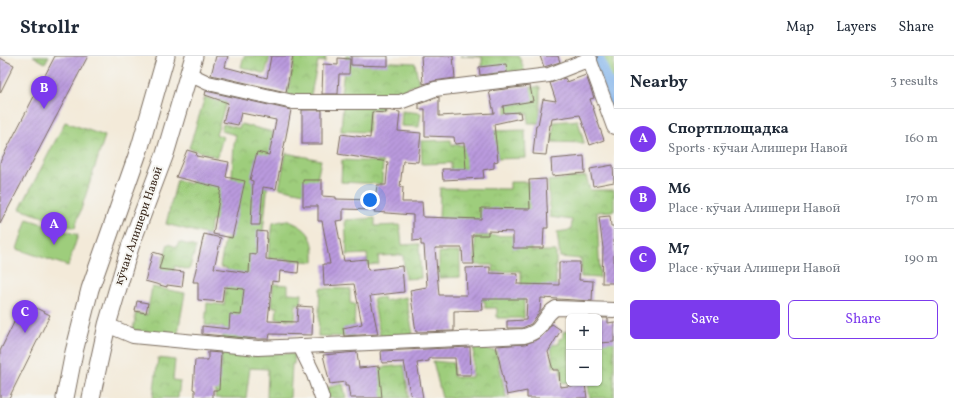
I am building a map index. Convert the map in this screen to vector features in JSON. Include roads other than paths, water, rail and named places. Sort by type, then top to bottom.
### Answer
[{"type":"street","points":[[66,398],[74,352],[90,289],[140,147],[166,56]]},
{"type":"street","name":"кӯчаи Алишери Навоӣ","points":[[91,398],[107,325],[130,247],[164,154],[194,56]]},
{"type":"street","points":[[189,74],[208,83],[293,102],[400,102],[435,89],[549,75],[589,58],[614,127]]},
{"type":"street","points":[[107,325],[133,336],[258,348],[524,336],[536,332],[549,314],[556,308],[614,310]]},
{"type":"street","points":[[300,346],[314,375],[322,398]]},
{"type":"waterway","points":[[596,56],[614,102]]},
{"type":"place","name":"М6","points":[[44,109]]},
{"type":"place","name":"Спортплощадка","points":[[54,245]]},
{"type":"place","name":"М7","points":[[25,333]]}]
